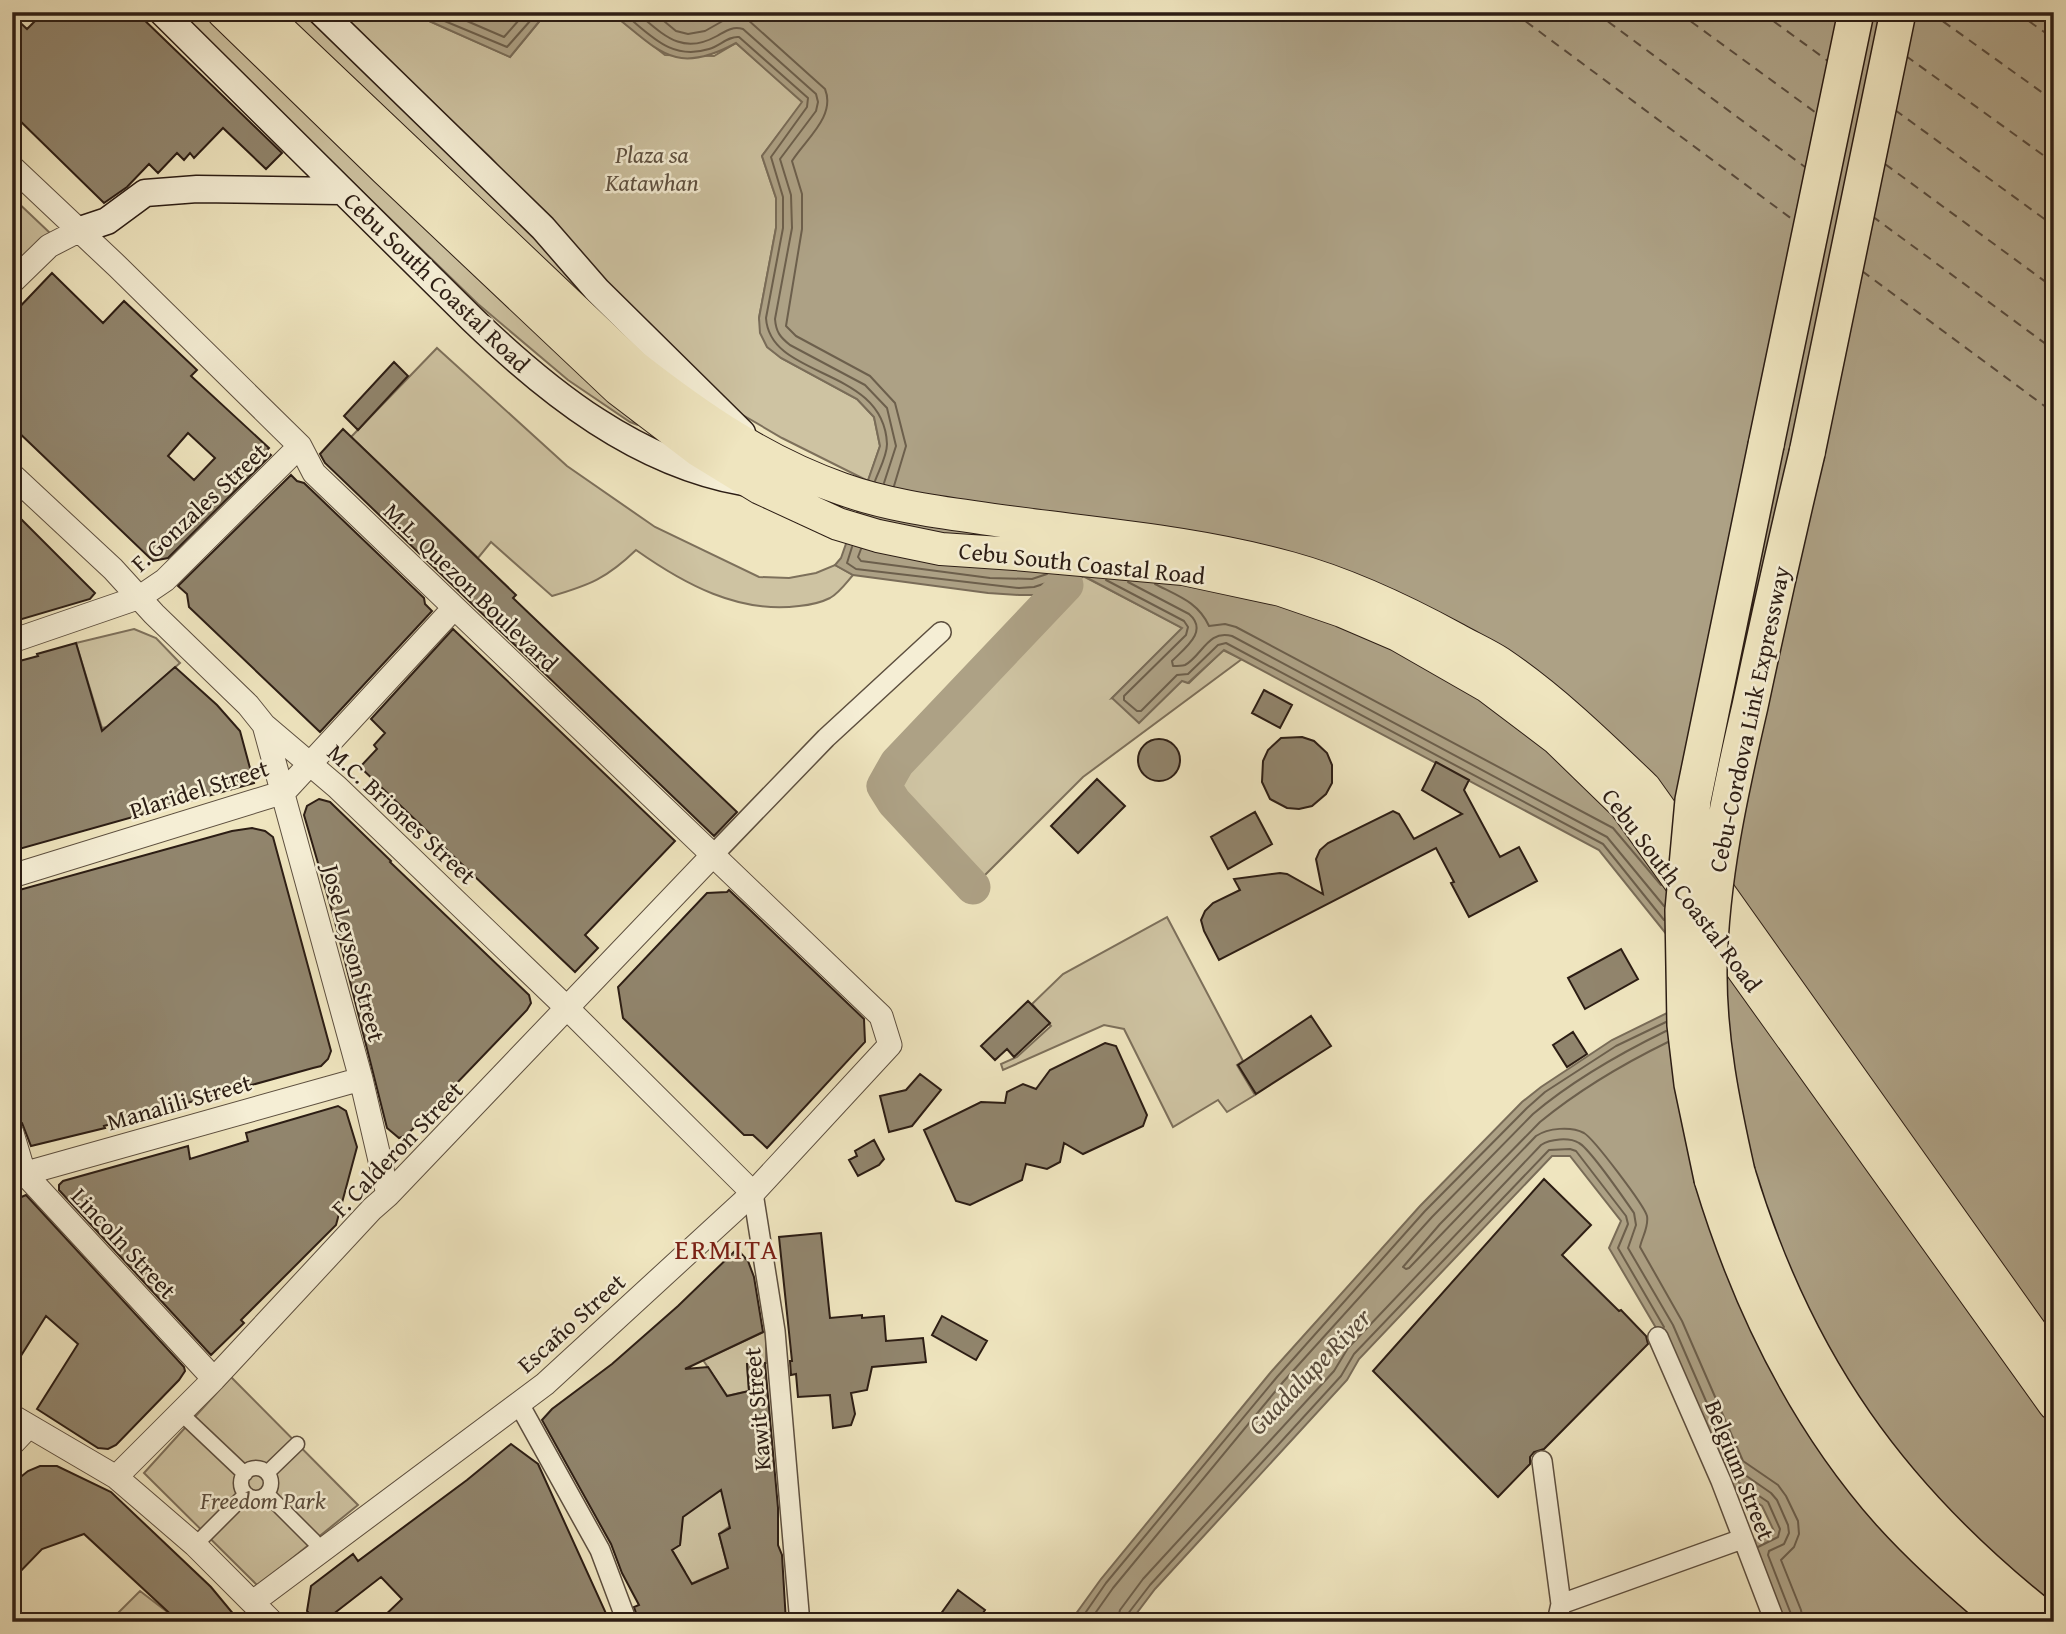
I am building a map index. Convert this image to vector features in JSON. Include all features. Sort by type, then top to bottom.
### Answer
[{"type":"highway","name":"Cebu South Coastal Road","points":[[223,12],[618,389],[698,450],[763,472],[894,503],[1015,524],[1186,544],[1292,568],[1412,615],[1499,663],[1574,721],[1645,788],[2054,1364]]},
{"type":"highway","name":"Cebu South Coastal Road","points":[[261,12],[634,366],[763,472],[838,524],[878,536],[941,549],[1183,569],[1281,590],[1342,611],[1398,635],[1487,686],[1557,739],[1625,805],[2054,1404]]},
{"type":"highway","name":"Cebu-Cordova Link Expressway","points":[[1856,12],[1693,800],[1683,910],[1685,1025],[1700,1130],[1715,1190],[1737,1257],[1785,1362],[1845,1457],[1890,1513],[1939,1563],[2007,1622]]},
{"type":"highway","name":"Cebu-Cordova Link Expressway","points":[[1898,12],[1807,453],[1726,810],[1712,913],[1709,968],[1711,1023],[1726,1123],[1744,1194],[1784,1300],[1813,1357],[1863,1435],[1910,1496],[1957,1544],[2048,1622]]},
{"type":"main road","name":"Cebu South Coastal Road","points":[[162,12],[503,349],[579,408],[612,431],[671,463],[720,478],[763,472]]},
{"type":"main road","name":"Cebu South Coastal Road","points":[[321,12],[543,228],[763,472]]},
{"type":"main road","points":[[80,230],[107,221],[145,193],[197,189],[341,191]]},
{"type":"street","name":"M.L. Quezon Boulevard","points":[[12,167],[300,446],[314,473],[881,1016],[890,1045]]},
{"type":"street","points":[[12,282],[49,246],[80,230]]},
{"type":"street","name":"F. Gonzales Street","points":[[12,641],[140,597],[165,580],[300,446]]},
{"type":"street","name":"M.C. Briones Street","points":[[12,475],[113,569],[154,614],[248,705],[264,725],[312,763],[568,1009],[753,1194]]},
{"type":"street","name":"Plaridel Street","points":[[12,876],[284,792],[454,608]]},
{"type":"street","points":[[713,855],[826,738],[941,632]]},
{"type":"street","name":"Jose Leyson Street","points":[[264,725],[361,1079],[388,1195]]},
{"type":"street","name":"F. Calderon Street","points":[[116,1477],[214,1379],[372,1209],[568,1009],[713,855]]},
{"type":"street","name":"Escaño Street","points":[[253,1602],[545,1384],[753,1194],[890,1045]]},
{"type":"street","name":"Manalili Street","points":[[18,1175],[361,1079]]},
{"type":"street","name":"Lincoln Street","points":[[12,1133],[18,1175],[214,1379]]},
{"type":"street","name":"Kawit Street","points":[[753,1194],[775,1331],[798,1622]]},
{"type":"street","name":"Belgium Street","points":[[1658,1336],[1721,1481],[1776,1622]]},
{"type":"street","points":[[519,1404],[600,1550],[627,1622]]},
{"type":"street","points":[[12,1444],[20,1421],[116,1477],[195,1545],[272,1622]]},
{"type":"street","points":[[189,1421],[245,1474]]},
{"type":"street","points":[[267,1473],[297,1444]]},
{"type":"street","points":[[1542,1461],[1559,1613],[1742,1539]]},
{"type":"street","points":[[256,1468],[267,1473],[271,1486],[267,1494],[256,1498],[246,1494],[241,1484],[245,1474],[256,1468]]},
{"type":"street","points":[[195,1545],[246,1494]]},
{"type":"street","points":[[267,1494],[314,1541]]},
{"type":"green space","points":[[177,12],[204,12],[564,359],[638,425],[568,380],[478,304]]},
{"type":"green space","points":[[282,12],[307,12],[523,224],[633,353]]},
{"type":"green space","name":"Plaza sa Katawhan","points":[[338,12],[409,12],[510,57],[547,12],[610,12],[665,55],[714,56],[736,43],[803,102],[762,156],[776,198],[776,228],[759,318],[767,346],[781,358],[857,399],[874,417],[880,446],[868,481],[741,414],[676,362],[491,158]]},
{"type":"green space","points":[[12,197],[50,233],[12,271]]},
{"type":"green space","points":[[437,348],[567,466],[655,527],[759,577],[789,578],[816,573],[835,565],[853,575],[826,600],[807,605],[777,607],[734,601],[713,594],[673,574],[636,550],[597,579],[552,596],[491,542],[478,558],[351,437]]},
{"type":"green space","points":[[1083,576],[1183,628],[1112,698],[1182,680],[1189,683],[1223,650],[1242,659],[1083,777],[977,883],[890,783]]},
{"type":"green space","points":[[134,629],[156,638],[180,663],[107,727],[102,728],[76,643]]},
{"type":"green space","points":[[1167,917],[1243,1061],[1237,1065],[1255,1095],[1227,1112],[1218,1100],[1173,1127],[1124,1029],[1104,1025],[1003,1070],[1001,1064],[1017,1057],[1051,1026],[1032,1004],[1063,974]]},
{"type":"green space","points":[[766,1331],[766,1363],[747,1365],[749,1391],[727,1396],[703,1360]]},
{"type":"green space","name":"Freedom Park","points":[[231,1377],[358,1505],[258,1586],[144,1473]]},
{"type":"green space","points":[[730,1488],[730,1526],[719,1534],[728,1568],[674,1591],[685,1572],[672,1550],[680,1545],[683,1507],[703,1494]]},
{"type":"green space","points":[[140,1591],[179,1621],[109,1622]]},
{"type":"water","points":[[409,12],[547,12],[510,57]]},
{"type":"water","name":"Guadalupe River","points":[[610,12],[2054,12],[2054,1622],[1777,1622],[1746,1544],[1774,1531],[1762,1506],[1723,1479],[1659,1333],[1609,1248],[1621,1221],[1570,1156],[1552,1156],[1359,1359],[1347,1380],[1155,1589],[1130,1622],[1070,1622],[1101,1579],[1271,1372],[1420,1206],[1522,1102],[1612,1040],[1712,991],[1599,850],[1224,650],[1188,683],[1182,681],[1139,723],[1112,698],[1182,628],[1084,576],[1035,595],[1019,595],[853,575],[835,565],[841,558],[880,446],[874,417],[857,399],[781,358],[767,347],[760,333],[759,318],[776,228],[776,198],[762,156],[802,102],[736,43],[697,58],[668,55]]},
{"type":"building","points":[[44,12],[136,12],[282,153],[266,169],[223,128],[194,158],[190,153],[184,160],[177,153],[158,173],[149,164],[127,187],[104,203],[12,113],[12,15],[27,29]]},
{"type":"building","points":[[52,273],[103,323],[124,301],[197,370],[191,376],[269,448],[266,451],[271,455],[168,558],[153,561],[12,426],[12,315]],"holes":[[[188,433],[215,458],[194,480],[168,456]]]},
{"type":"building","points":[[394,362],[408,376],[358,430],[344,416]]},
{"type":"building","points":[[343,429],[516,595],[513,598],[737,812],[714,836],[325,463],[320,454]]},
{"type":"building","points":[[291,475],[304,483],[424,598],[425,604],[432,611],[320,732],[189,607],[187,594],[178,586]]},
{"type":"building","points":[[12,510],[95,593],[90,599],[12,622]]},
{"type":"building","points":[[453,629],[675,841],[585,935],[598,948],[575,972],[360,767],[377,749],[374,745],[385,733],[371,719]]},
{"type":"building","points":[[76,643],[102,731],[175,667],[217,705],[240,731],[254,783],[12,851],[12,663]]},
{"type":"building","points":[[1264,690],[1292,705],[1280,728],[1252,713]]},
{"type":"building","points":[[1302,737],[1314,741],[1327,753],[1332,765],[1332,783],[1326,794],[1312,806],[1287,808],[1270,799],[1262,782],[1263,761],[1268,750],[1281,738]]},
{"type":"building","points":[[1159,739],[1174,745],[1180,760],[1174,775],[1159,781],[1144,775],[1138,760],[1144,745]]},
{"type":"building","points":[[1436,762],[1469,780],[1464,790],[1500,857],[1519,847],[1537,881],[1469,917],[1436,848],[1219,960],[1201,920],[1213,903],[1240,890],[1234,879],[1287,874],[1323,894],[1316,859],[1320,850],[1328,843],[1393,811],[1399,814],[1414,839],[1462,814],[1422,790]]},
{"type":"building","points":[[1097,779],[1125,806],[1078,853],[1051,826]]},
{"type":"building","points":[[319,799],[330,802],[529,995],[531,1003],[407,1135],[399,1138],[387,1128],[334,918],[304,815],[307,806]]},
{"type":"building","points":[[1255,812],[1272,844],[1228,869],[1211,837]]},
{"type":"building","points":[[252,828],[265,831],[273,837],[331,1051],[328,1059],[321,1066],[104,1126],[105,1128],[31,1146],[22,1123],[12,1119],[12,892],[232,831]]},
{"type":"building","points":[[729,890],[864,1019],[865,1042],[767,1148],[753,1135],[744,1135],[623,1018],[618,987],[707,893]]},
{"type":"building","points":[[1621,949],[1638,979],[1585,1009],[1568,978]]},
{"type":"building","points":[[1028,1001],[1050,1023],[1014,1057],[1007,1049],[995,1060],[981,1046]]},
{"type":"building","points":[[1311,1016],[1331,1046],[1256,1094],[1238,1065]]},
{"type":"building","points":[[1573,1032],[1587,1054],[1567,1067],[1553,1045]]},
{"type":"building","points":[[1105,1043],[1116,1046],[1147,1115],[1143,1126],[1083,1154],[1064,1143],[1060,1162],[1047,1169],[1026,1164],[1022,1180],[970,1205],[956,1201],[924,1130],[981,1102],[1005,1103],[1007,1092],[1023,1084],[1036,1089],[1050,1070]]},
{"type":"building","points":[[920,1074],[941,1090],[912,1126],[889,1132],[880,1096],[906,1090]]},
{"type":"building","points":[[338,1106],[346,1111],[357,1147],[336,1225],[241,1320],[244,1323],[211,1355],[59,1190],[63,1181],[188,1146],[190,1159],[248,1141],[246,1133]]},
{"type":"building","points":[[874,1140],[884,1159],[879,1165],[858,1176],[849,1160],[857,1156],[855,1151]]},
{"type":"building","points":[[1544,1179],[1591,1225],[1562,1255],[1621,1310],[1646,1336],[1648,1344],[1544,1449],[1534,1452],[1530,1457],[1530,1464],[1498,1497],[1373,1371]]},
{"type":"building","points":[[26,1195],[184,1367],[185,1371],[179,1380],[116,1445],[108,1449],[98,1448],[37,1409],[78,1344],[46,1316],[12,1370],[12,1201]]},
{"type":"building","points":[[821,1233],[830,1318],[884,1316],[886,1341],[923,1338],[926,1362],[872,1367],[867,1390],[851,1393],[855,1414],[851,1425],[833,1428],[830,1395],[798,1397],[796,1374],[791,1375],[792,1361],[779,1237]]},
{"type":"building","points":[[737,1249],[748,1261],[754,1277],[763,1332],[685,1369],[708,1367],[727,1396],[749,1391],[747,1364],[765,1363],[786,1622],[639,1622],[634,1607],[639,1605],[622,1573],[611,1544],[542,1420],[678,1306]],"holes":[[[721,1490],[730,1528],[719,1534],[728,1568],[692,1584],[672,1550],[680,1545],[683,1517]]]},
{"type":"building","points":[[942,1316],[987,1341],[976,1360],[932,1335]]},
{"type":"building","points":[[511,1444],[538,1464],[608,1618],[612,1616],[614,1622],[378,1622],[402,1599],[381,1577],[323,1622],[316,1622],[307,1611],[311,1586],[353,1554],[358,1561]]},
{"type":"building","points":[[40,1466],[57,1466],[111,1492],[211,1587],[240,1622],[179,1622],[84,1534],[42,1549],[12,1580],[12,1484],[28,1471]]},
{"type":"building","points":[[958,1590],[985,1610],[977,1622],[935,1622]]},
{"type":"waterway","points":[[973,887],[894,802],[884,786],[897,763],[1066,585]]},
{"type":"ferry route","points":[[1513,12],[1796,222]]},
{"type":"ferry route","points":[[1595,12],[1805,167]]},
{"type":"ferry route","points":[[1678,12],[1819,115]]},
{"type":"ferry route","points":[[1761,12],[1828,61]]},
{"type":"ferry route","points":[[1930,12],[2054,101]]},
{"type":"ferry route","points":[[2016,12],[2054,39]]},
{"type":"ferry route","points":[[1906,56],[2054,163]]},
{"type":"ferry route","points":[[1895,110],[2054,226]]},
{"type":"ferry route","points":[[1885,164],[2054,288]]},
{"type":"ferry route","points":[[1872,216],[2054,350]]},
{"type":"ferry route","points":[[1862,271],[2054,413]]},
{"type":"district","name":"ERMITA","points":[[727,1248]]}]
